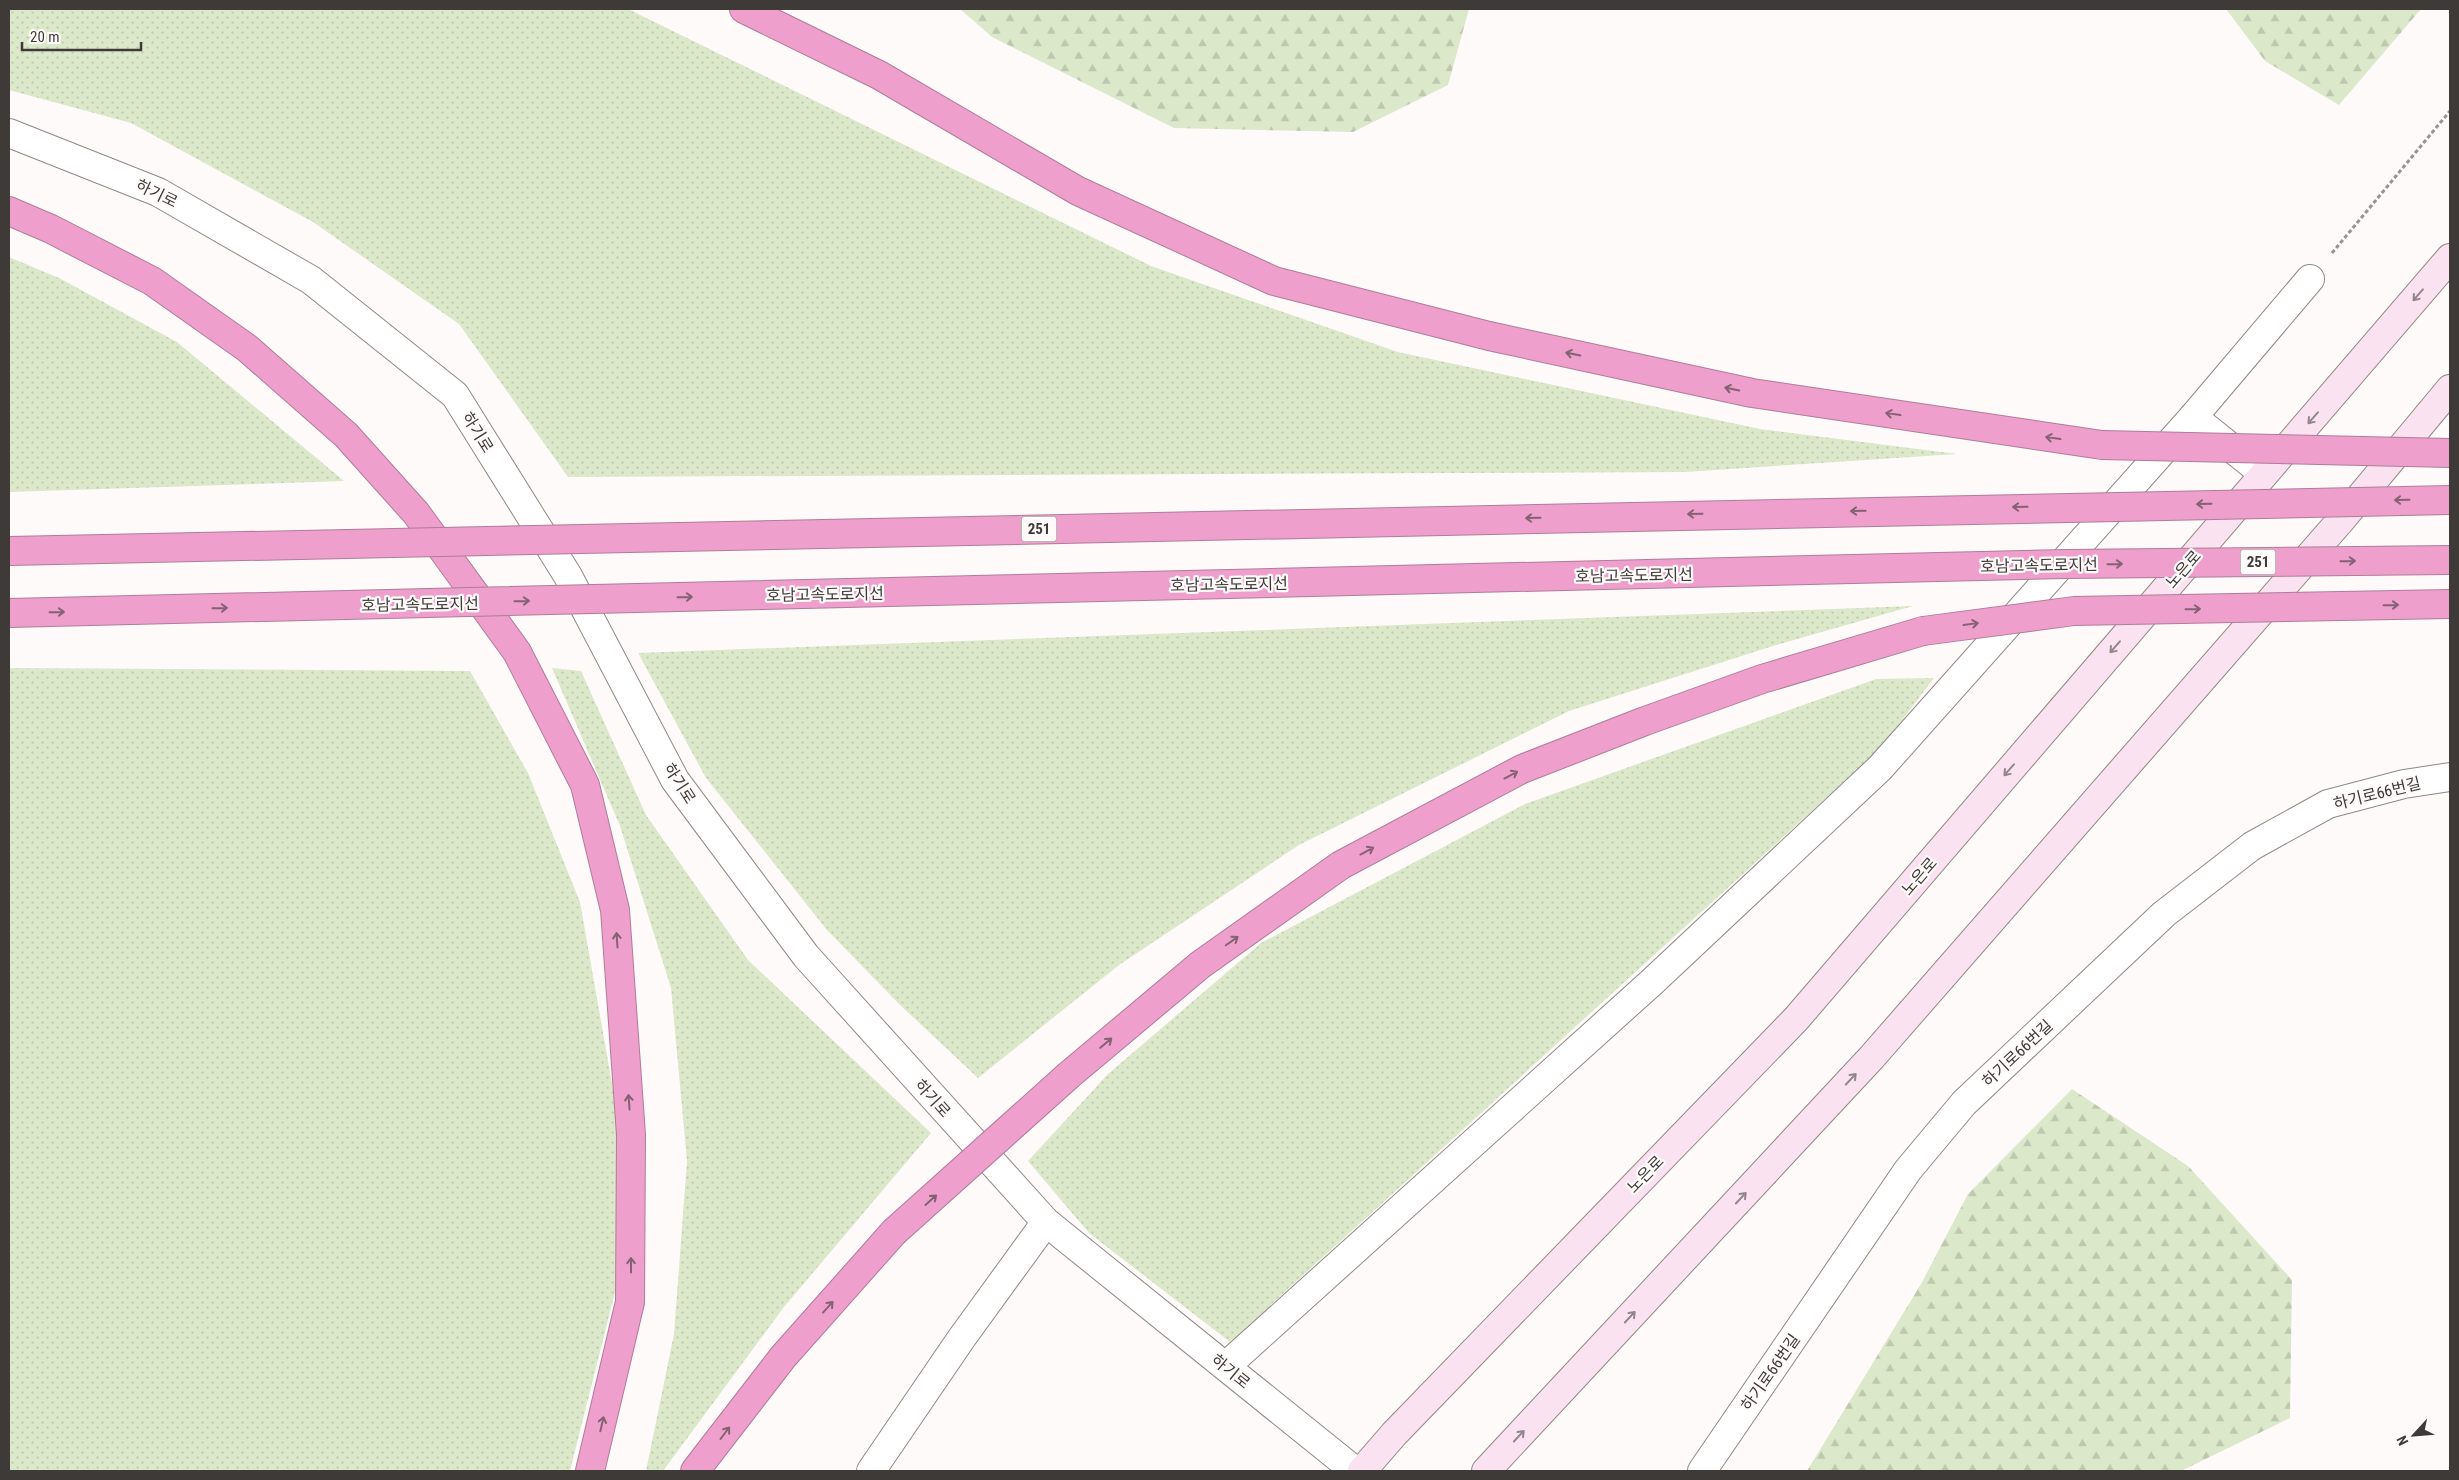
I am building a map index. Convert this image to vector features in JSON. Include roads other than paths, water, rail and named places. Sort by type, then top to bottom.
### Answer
[{"type":"highway","points":[[744,9],[879,75],[1078,191],[1274,281],[1489,336],[1752,393],[2102,445],[2450,453]]},
{"type":"highway","points":[[9,211],[51,229],[152,281],[247,348],[346,434],[416,514],[517,652],[585,785],[615,910],[631,1135],[630,1302],[590,1471]]},
{"type":"highway","name":"251","points":[[9,551],[2450,500]]},
{"type":"highway","name":"호남고속도로지선","points":[[9,613],[2066,564],[2450,560]]},
{"type":"highway","points":[[695,1471],[783,1357],[894,1232],[1069,1075],[1200,965],[1341,865],[1522,769],[1645,721],[1762,679],[1923,631],[2074,611],[2450,604]]},
{"type":"street","name":"하기로","points":[[9,133],[158,192],[312,280],[455,395],[568,576],[675,780],[806,956],[1046,1222],[1355,1471]]},
{"type":"street","name":"노은로","points":[[1362,1471],[1394,1434],[1796,1018],[2450,258]]},
{"type":"street","points":[[1226,1366],[1644,989],[1880,768],[2193,417],[2310,279]]},
{"type":"street","points":[[1486,1471],[1872,1057],[2341,520],[2450,389]]},
{"type":"street","points":[[2193,417],[2264,474]]},
{"type":"street","name":"하기로66번길","points":[[1702,1471],[1908,1170],[1964,1103],[2164,914],[2252,846],[2328,804],[2404,784],[2450,777]]},
{"type":"street","points":[[871,1471],[961,1339],[1046,1222]]}]
